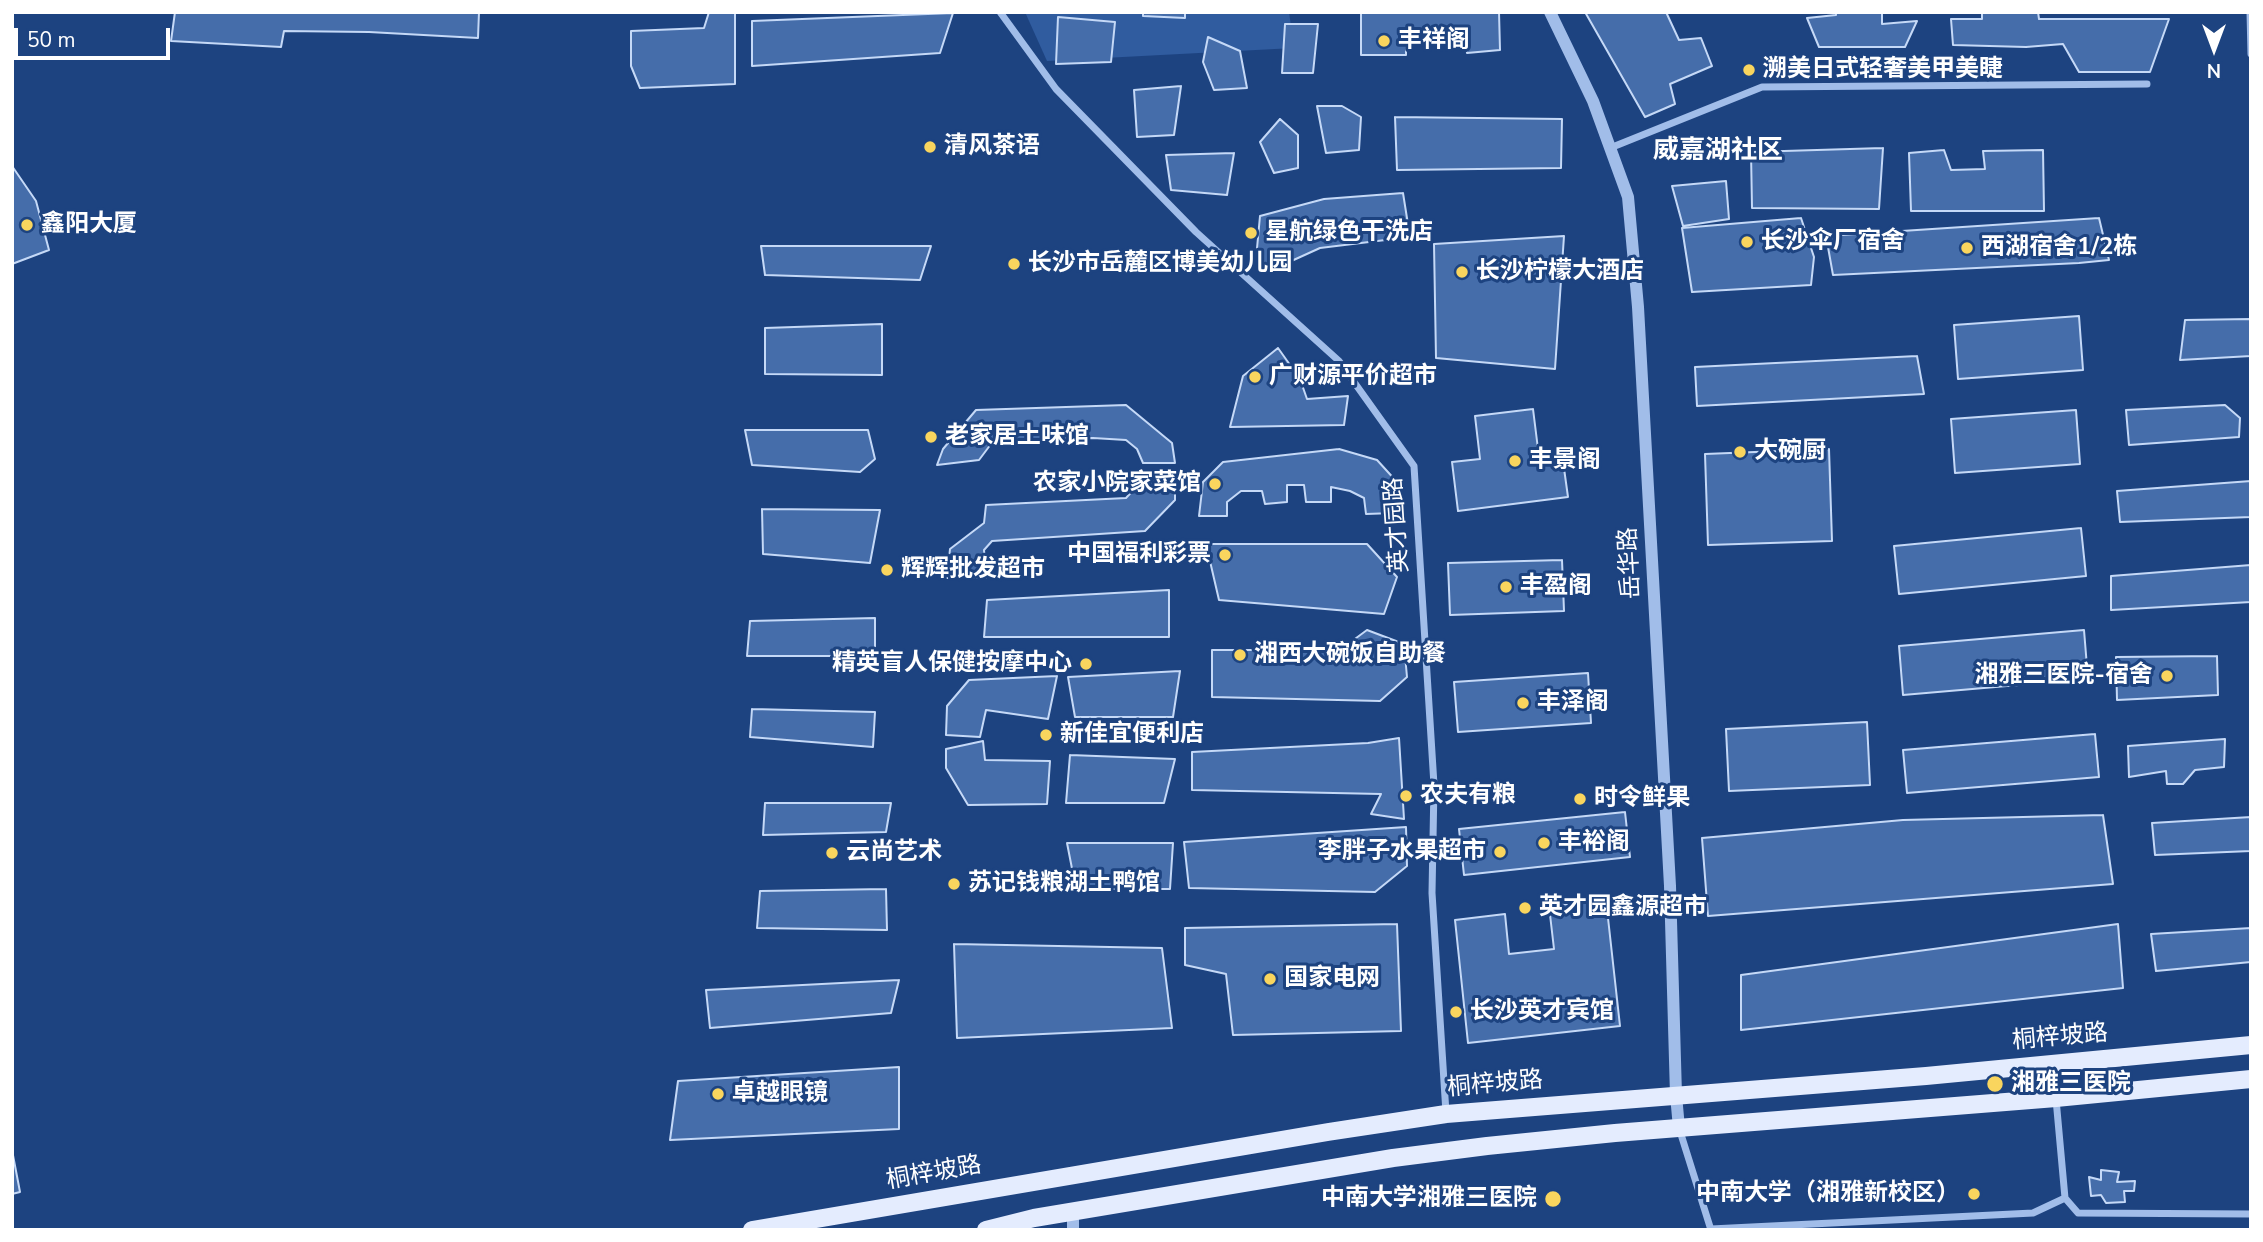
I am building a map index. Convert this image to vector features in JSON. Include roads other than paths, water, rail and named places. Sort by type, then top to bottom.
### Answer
[{"type":"main road","name":"桐梓坡路","points":[[752,1230],[1446,1114],[1926,1076],[2251,1045]]},
{"type":"main road","points":[[986,1230],[1034,1218],[1073,1221],[1393,1158],[1487,1146],[2251,1079]]},
{"type":"street","name":"英才园路","points":[[1000,12],[1056,89],[1196,232],[1339,361],[1414,466],[1434,785],[1432,893],[1446,1114]]},
{"type":"street","name":"岳华路","points":[[1550,12],[1593,101],[1628,197],[1638,307],[1670,886],[1679,1128]]},
{"type":"street","points":[[2250,12],[2251,54]]},
{"type":"street","points":[[1610,148],[1762,88],[2147,84]]},
{"type":"street","points":[[2056,1098],[2065,1198],[2078,1213],[2251,1214]]},
{"type":"street","points":[[1679,1128],[1711,1229],[2033,1213],[2065,1198]]},
{"type":"place","name":"丰祥阁","points":[[1384,41]]},
{"type":"place","name":"溯美日式轻奢美甲美睫","points":[[1749,70]]},
{"type":"place","name":"清风茶语","points":[[930,147]]},
{"type":"place","name":"鑫阳大厦","points":[[27,225]]},
{"type":"place","name":"星航绿色干洗店","points":[[1251,233]]},
{"type":"place","name":"长沙伞厂宿舍","points":[[1747,242]]},
{"type":"place","name":"西湖宿舍1/2栋","points":[[1967,248]]},
{"type":"place","name":"长沙市岳麓区博美幼儿园","points":[[1014,264]]},
{"type":"place","name":"长沙柠檬大酒店","points":[[1462,272]]},
{"type":"place","name":"广财源平价超市","points":[[1255,377]]},
{"type":"place","name":"老家居土味馆","points":[[931,437]]},
{"type":"place","name":"大碗厨","points":[[1740,452]]},
{"type":"place","name":"丰景阁","points":[[1515,461]]},
{"type":"place","name":"农家小院家菜馆","points":[[1215,484]]},
{"type":"place","name":"中国福利彩票","points":[[1225,555]]},
{"type":"place","name":"辉辉批发超市","points":[[887,570]]},
{"type":"place","name":"丰盈阁","points":[[1506,587]]},
{"type":"place","name":"湘西大碗饭自助餐","points":[[1240,655]]},
{"type":"place","name":"精英盲人保健按摩中心","points":[[1086,664]]},
{"type":"place","name":"湘雅三医院-宿舍","points":[[2167,676]]},
{"type":"place","name":"丰泽阁","points":[[1523,703]]},
{"type":"place","name":"新佳宜便利店","points":[[1046,735]]},
{"type":"place","name":"农夫有粮","points":[[1406,796]]},
{"type":"place","name":"时令鲜果","points":[[1580,799]]},
{"type":"place","name":"丰裕阁","points":[[1544,843]]},
{"type":"place","name":"李胖子水果超市","points":[[1500,852]]},
{"type":"place","name":"云尚艺术","points":[[832,853]]},
{"type":"place","name":"苏记钱粮湖土鸭馆","points":[[954,884]]},
{"type":"place","name":"英才园鑫源超市","points":[[1525,908]]},
{"type":"place","name":"国家电网","points":[[1270,979]]},
{"type":"place","name":"长沙英才宾馆","points":[[1456,1012]]},
{"type":"place","name":"湘雅三医院","points":[[1995,1084]]},
{"type":"place","name":"卓越眼镜","points":[[718,1094]]},
{"type":"place","name":"中南大学（湘雅新校区）","points":[[1974,1194]]},
{"type":"place","name":"中南大学湘雅三医院","points":[[1553,1199]]},
{"type":"district","name":"威嘉湖社区","points":[[1718,152]]}]
